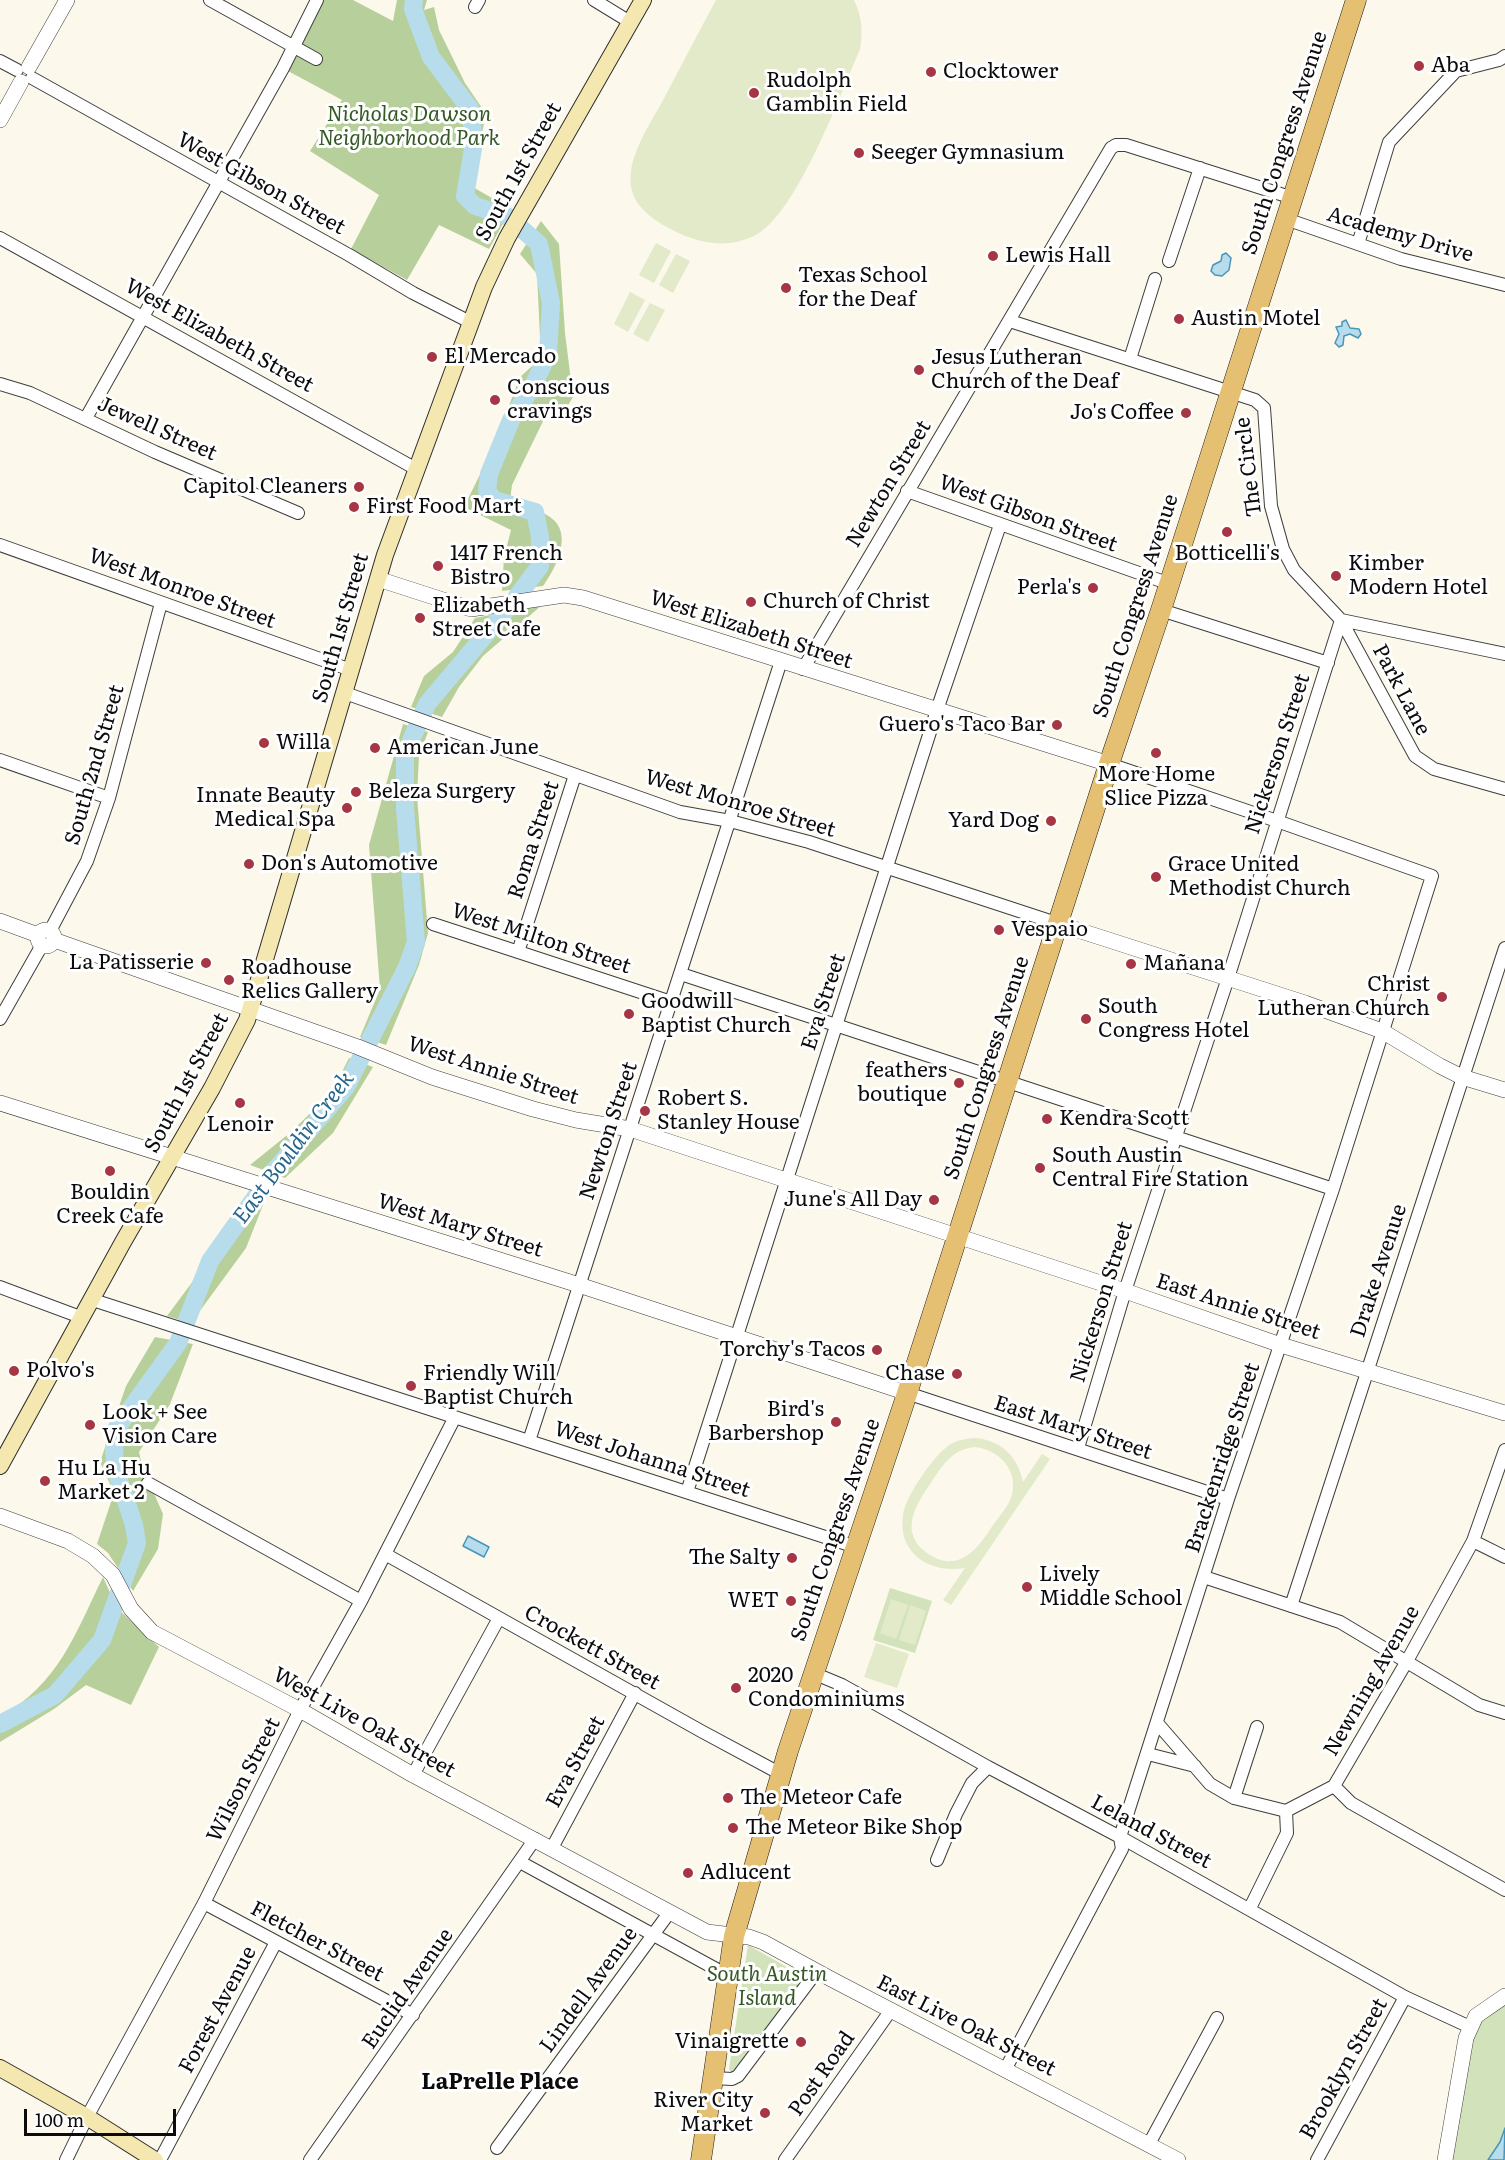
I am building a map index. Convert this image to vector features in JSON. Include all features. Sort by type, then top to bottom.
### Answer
[{"type":"main road","name":"South 1st Street","points":[[0,1466],[123,1242],[212,1089],[251,1010],[378,579],[484,287],[507,238],[643,0]]},
{"type":"main road","name":"South Congress Avenue","points":[[701,2160],[734,1936],[756,1854],[813,1673],[1008,1082],[1109,764],[1170,584],[1356,0]]},
{"type":"main road","points":[[0,2068],[87,2117],[155,2160]]},
{"type":"street","points":[[0,120],[67,0]]},
{"type":"street","points":[[210,0],[316,59]]},
{"type":"street","points":[[86,418],[294,47],[317,0]]},
{"type":"street","points":[[594,0],[630,22]]},
{"type":"street","points":[[1358,244],[1389,142],[1456,71],[1499,60],[1505,56]]},
{"type":"street","name":"West Gibson Street","points":[[0,61],[413,293],[472,323]]},
{"type":"street","name":"Newton Street","points":[[803,669],[1107,153],[1116,145],[1126,145],[1200,168]]},
{"type":"street","points":[[1169,261],[1200,168],[1293,198]]},
{"type":"street","name":"Academy Drive","points":[[1286,219],[1401,259],[1505,285]]},
{"type":"street","name":"West Elizabeth Street","points":[[0,238],[418,470]]},
{"type":"street","points":[[1130,359],[1155,279]]},
{"type":"street","points":[[1010,321],[1231,393]]},
{"type":"street","name":"Jewell Street","points":[[0,384],[30,393],[155,452],[298,513]]},
{"type":"street","name":"The Circle","points":[[1231,393],[1255,400],[1264,408],[1271,506],[1283,549],[1294,570],[1341,620]]},
{"type":"street","name":"West Gibson Street","points":[[907,491],[1170,584]]},
{"type":"street","name":"Eva Street","points":[[687,1492],[937,710],[1000,525]]},
{"type":"street","name":"West Monroe Street","points":[[0,545],[351,670]]},
{"type":"street","name":"West Elizabeth Street","points":[[378,579],[471,609],[543,597],[564,595],[583,598],[1109,764]]},
{"type":"street","name":"South 2nd Street","points":[[0,1019],[87,861],[109,798],[161,603]]},
{"type":"street","points":[[1161,610],[1328,663]]},
{"type":"street","points":[[1341,620],[1505,654]]},
{"type":"street","name":"Nickerson Street","points":[[1078,1448],[1125,1291],[1228,978],[1341,620]]},
{"type":"street","name":"Park Lane","points":[[1341,620],[1414,756],[1434,769],[1505,789]]},
{"type":"street","name":"Newton Street","points":[[529,1441],[781,662]]},
{"type":"street","name":"West Monroe Street","points":[[345,693],[680,812],[730,821],[887,867],[1059,924]]},
{"type":"street","points":[[0,760],[109,798]]},
{"type":"street","points":[[1109,764],[1277,821]]},
{"type":"street","name":"Roma Street","points":[[518,951],[575,775]]},
{"type":"street","name":"Brackenridge Street","points":[[1005,2070],[1122,1849],[1120,1837],[1158,1724],[1228,1499],[1334,1189],[1432,876],[1277,821]]},
{"type":"street","name":"West Annie Street","points":[[0,921],[378,1054],[432,1077],[533,1109],[576,1120],[630,1129],[958,1236]]},
{"type":"street","name":"West Milton Street","points":[[433,924],[671,1002]]},
{"type":"street","points":[[1059,924],[1305,1003],[1382,1031],[1462,1077],[1505,1090]]},
{"type":"street","name":"Drake Avenue","points":[[1291,1606],[1505,948]]},
{"type":"street","points":[[681,975],[1334,1189]]},
{"type":"street","name":"West Mary Street","points":[[0,1103],[579,1285],[907,1393]]},
{"type":"street","name":"East Annie Street","points":[[958,1236],[1281,1345],[1505,1413]]},
{"type":"street","points":[[0,1287],[83,1317]]},
{"type":"street","name":"West Johanna Street","points":[[93,1300],[856,1547]]},
{"type":"street","name":"East Mary Street","points":[[907,1393],[1228,1499]]},
{"type":"street","name":"Wilson Street","points":[[66,2160],[87,2117],[204,1903],[300,1710],[361,1601],[455,1417]]},
{"type":"street","name":"Newning Avenue","points":[[1286,1810],[1334,1786],[1407,1661],[1473,1541],[1505,1450]]},
{"type":"street","points":[[148,1483],[361,1601]]},
{"type":"street","name":"West Live Oak Street","points":[[0,1516],[80,1548],[93,1556],[113,1575],[131,1609],[152,1632],[707,1932],[734,1936]]},
{"type":"street","points":[[1473,1541],[1505,1557]]},
{"type":"street","name":"Crockett Street","points":[[385,1554],[781,1774]]},
{"type":"street","points":[[1204,1577],[1340,1622],[1479,1705],[1505,1713]]},
{"type":"street","points":[[413,1775],[499,1618]]},
{"type":"street","name":"Leland Street","points":[[813,1673],[842,1685],[988,1767],[1250,1908],[1406,1997],[1470,2027]]},
{"type":"street","name":"Eva Street","points":[[552,1848],[635,1693]]},
{"type":"street","points":[[1158,1724],[1210,1784],[1234,1798],[1286,1810],[1287,1833],[1250,1908]]},
{"type":"street","points":[[1234,1798],[1257,1727]]},
{"type":"street","points":[[1148,1754],[1195,1766]]},
{"type":"street","points":[[937,1860],[972,1783],[988,1767]]},
{"type":"street","points":[[1334,1786],[1351,1803],[1505,1890]]},
{"type":"street","name":"Euclid Avenue","points":[[310,2160],[535,1839]]},
{"type":"street","points":[[520,1862],[727,1975]]},
{"type":"street","name":"Fletcher Street","points":[[204,1903],[413,2015]]},
{"type":"street","name":"Lindell Avenue","points":[[498,2148],[669,1912]]},
{"type":"street","name":"East Live Oak Street","points":[[734,1936],[749,1937],[763,1942],[1178,2160]]},
{"type":"street","name":"Forest Avenue","points":[[160,2160],[276,1942]]},
{"type":"street","points":[[713,2078],[732,2079],[738,2076],[817,1971]]},
{"type":"street","points":[[1444,2160],[1466,2038],[1470,2027],[1476,2016],[1505,1996]]},
{"type":"street","name":"Brooklyn Street","points":[[1317,2160],[1406,1997]]},
{"type":"street","name":"Post Road","points":[[785,2160],[891,2010]]},
{"type":"street","points":[[1149,2144],[1217,2018]]},
{"type":"green space","name":"Nicholas Dawson Neighborhood Park","points":[[324,0],[353,0],[393,21],[397,0],[427,0],[424,10],[434,7],[439,30],[465,83],[486,114],[471,186],[511,209],[489,249],[439,225],[407,280],[351,249],[379,195],[310,151],[342,100],[288,71]]},
{"type":"green space","name":"Rudolph Gamblin Field","points":[[716,0],[854,0],[862,30],[860,49],[816,152],[786,205],[770,224],[754,236],[730,243],[707,242],[685,236],[655,220],[638,203],[631,189],[630,180],[635,154],[643,136]]},
{"type":"green space","points":[[541,221],[559,244],[565,333],[573,397],[564,412],[548,411],[512,485],[510,500],[550,517],[561,532],[562,541],[553,570],[543,586],[502,591],[504,557],[511,530],[464,507],[492,450],[520,377],[541,358],[537,274],[520,254]]},
{"type":"green space","points":[[656,243],[671,251],[654,283],[639,275]]},
{"type":"green space","points":[[676,254],[690,261],[673,293],[659,285]]},
{"type":"green space","points":[[630,292],[645,300],[628,332],[614,324]]},
{"type":"green space","points":[[650,303],[665,310],[648,342],[633,334]]},
{"type":"green space","points":[[542,605],[483,656],[459,687],[442,717],[411,707],[424,676],[453,652],[475,618]]},
{"type":"green space","points":[[403,724],[428,732],[419,756],[417,796],[428,933],[419,965],[386,1045],[360,1037],[380,989],[369,845]]},
{"type":"green space","points":[[349,1058],[373,1067],[333,1133],[285,1178],[250,1165],[291,1132],[332,1092]]},
{"type":"green space","points":[[247,1198],[265,1200],[246,1248],[191,1323],[167,1316],[225,1238]]},
{"type":"green space","points":[[155,1337],[193,1344],[170,1404],[139,1452],[142,1466],[163,1514],[158,1549],[133,1591],[108,1553],[97,1544],[114,1493],[100,1462],[126,1386]]},
{"type":"green space","points":[[973,1438],[992,1442],[1006,1451],[1017,1464],[1023,1482],[1042,1454],[1050,1459],[951,1605],[943,1600],[965,1568],[940,1568],[919,1558],[905,1541],[903,1515],[915,1487],[937,1456],[951,1444]],"holes":[[[974,1447],[1000,1457],[1006,1464],[1013,1479],[1011,1498],[974,1550],[958,1560],[938,1559],[918,1545],[914,1537],[912,1519],[915,1510],[924,1492],[953,1455]]]},
{"type":"green space","points":[[103,1577],[117,1608],[159,1647],[131,1705],[86,1685],[54,1709],[0,1742],[0,1716],[20,1704],[51,1673],[74,1637]]},
{"type":"green space","points":[[890,1588],[932,1601],[915,1653],[873,1640]]},
{"type":"green space","points":[[891,1599],[908,1605],[896,1639],[880,1633]]},
{"type":"green space","points":[[910,1605],[926,1611],[915,1645],[899,1640]]},
{"type":"green space","points":[[876,1643],[909,1654],[897,1688],[864,1677]]},
{"type":"green space","name":"South Austin Island","points":[[748,1945],[801,1975],[801,1983],[735,2072],[731,2072],[729,2069]]},
{"type":"green space","points":[[1505,2001],[1505,2160],[1449,2160],[1474,2031],[1479,2020]]},
{"type":"water","points":[[1226,253],[1231,258],[1229,270],[1222,276],[1215,275],[1211,271],[1213,265],[1221,261],[1222,255]]},
{"type":"water","points":[[1346,320],[1350,328],[1359,329],[1361,334],[1358,338],[1350,334],[1344,336],[1343,345],[1339,347],[1335,343],[1339,334],[1336,327],[1342,326],[1342,322]]},
{"type":"water","points":[[468,1536],[489,1547],[484,1557],[463,1546]]},
{"type":"water","points":[[1505,2128],[1504,2160],[1488,2160],[1500,2142]]},
{"type":"waterway","name":"East Bouldin Creek","points":[[0,1724],[55,1695],[102,1640],[137,1543],[134,1525],[115,1468],[116,1429],[178,1343],[210,1261],[274,1171],[346,1087],[407,967],[416,942],[405,808],[405,754],[427,704],[513,602],[540,566],[540,537],[535,512],[494,500],[487,491],[489,474],[511,420],[534,384],[548,354],[551,303],[539,244],[507,216],[475,206],[465,196],[474,143],[470,109],[431,57],[413,9],[414,0]]},
{"type":"place","name":"Aba","points":[[1419,66]]},
{"type":"place","name":"Clocktower","points":[[931,72]]},
{"type":"place","name":"Rudolph Gamblin Field","points":[[754,93]]},
{"type":"place","name":"Seeger Gymnasium","points":[[859,153]]},
{"type":"place","name":"Lewis Hall","points":[[993,256]]},
{"type":"place","name":"Texas School for the Deaf","points":[[786,288]]},
{"type":"place","name":"Austin Motel","points":[[1179,319]]},
{"type":"place","name":"El Mercado","points":[[432,357]]},
{"type":"place","name":"Jesus Lutheran Church of the Deaf","points":[[919,370]]},
{"type":"place","name":"Conscious cravings","points":[[495,400]]},
{"type":"place","name":"Jo's Coffee","points":[[1186,413]]},
{"type":"place","name":"Capitol Cleaners","points":[[359,487]]},
{"type":"place","name":"First Food Mart","points":[[354,507]]},
{"type":"place","name":"Botticelli's","points":[[1227,532]]},
{"type":"place","name":"1417 French Bistro","points":[[438,566]]},
{"type":"place","name":"Kimber Modern Hotel","points":[[1336,576]]},
{"type":"place","name":"Perla's","points":[[1093,588]]},
{"type":"place","name":"Church of Christ","points":[[751,602]]},
{"type":"place","name":"Elizabeth Street Cafe","points":[[420,618]]},
{"type":"place","name":"Guero's Taco Bar","points":[[1057,725]]},
{"type":"place","name":"Willa","points":[[264,743]]},
{"type":"place","name":"American June","points":[[375,748]]},
{"type":"place","name":"More Home Slice Pizza","points":[[1156,753]]},
{"type":"place","name":"Beleza Surgery","points":[[356,792]]},
{"type":"place","name":"Innate Beauty Medical Spa","points":[[347,808]]},
{"type":"place","name":"Yard Dog","points":[[1051,821]]},
{"type":"place","name":"Don's Automotive","points":[[249,864]]},
{"type":"place","name":"Grace United Methodist Church","points":[[1156,877]]},
{"type":"place","name":"Vespaio","points":[[999,930]]},
{"type":"place","name":"La Patisserie","points":[[206,963]]},
{"type":"place","name":"Mañana","points":[[1131,964]]},
{"type":"place","name":"Roadhouse Relics Gallery","points":[[229,980]]},
{"type":"place","name":"Christ Lutheran Church","points":[[1442,997]]},
{"type":"place","name":"Goodwill Baptist Church","points":[[629,1014]]},
{"type":"place","name":"South Congress Hotel","points":[[1086,1019]]},
{"type":"place","name":"feathers boutique","points":[[959,1083]]},
{"type":"place","name":"Lenoir","points":[[240,1103]]},
{"type":"place","name":"Robert S. Stanley House","points":[[645,1111]]},
{"type":"place","name":"Kendra Scott","points":[[1047,1119]]},
{"type":"place","name":"South Austin Central Fire Station","points":[[1040,1168]]},
{"type":"place","name":"Bouldin Creek Cafe","points":[[110,1171]]},
{"type":"place","name":"June's All Day","points":[[934,1200]]},
{"type":"place","name":"Torchy's Tacos","points":[[877,1350]]},
{"type":"place","name":"Polvo's","points":[[14,1371]]},
{"type":"place","name":"Chase","points":[[957,1374]]},
{"type":"place","name":"Friendly Will Baptist Church","points":[[411,1386]]},
{"type":"place","name":"Bird's Barbershop","points":[[836,1422]]},
{"type":"place","name":"Look + See Vision Care","points":[[90,1425]]},
{"type":"place","name":"Hu La Hu Market 2","points":[[45,1481]]},
{"type":"place","name":"The Salty","points":[[792,1558]]},
{"type":"place","name":"Lively Middle School","points":[[1027,1587]]},
{"type":"place","name":"WET","points":[[791,1601]]},
{"type":"place","name":"2020 Condominiums","points":[[736,1688]]},
{"type":"place","name":"The Meteor Cafe","points":[[728,1798]]},
{"type":"place","name":"The Meteor Bike Shop","points":[[733,1828]]},
{"type":"place","name":"Adlucent","points":[[688,1873]]},
{"type":"place","name":"Vinaigrette","points":[[801,2042]]},
{"type":"place","name":"River City Market","points":[[765,2113]]},
{"type":"district","name":"LaPrelle Place","points":[[500,2083]]}]
